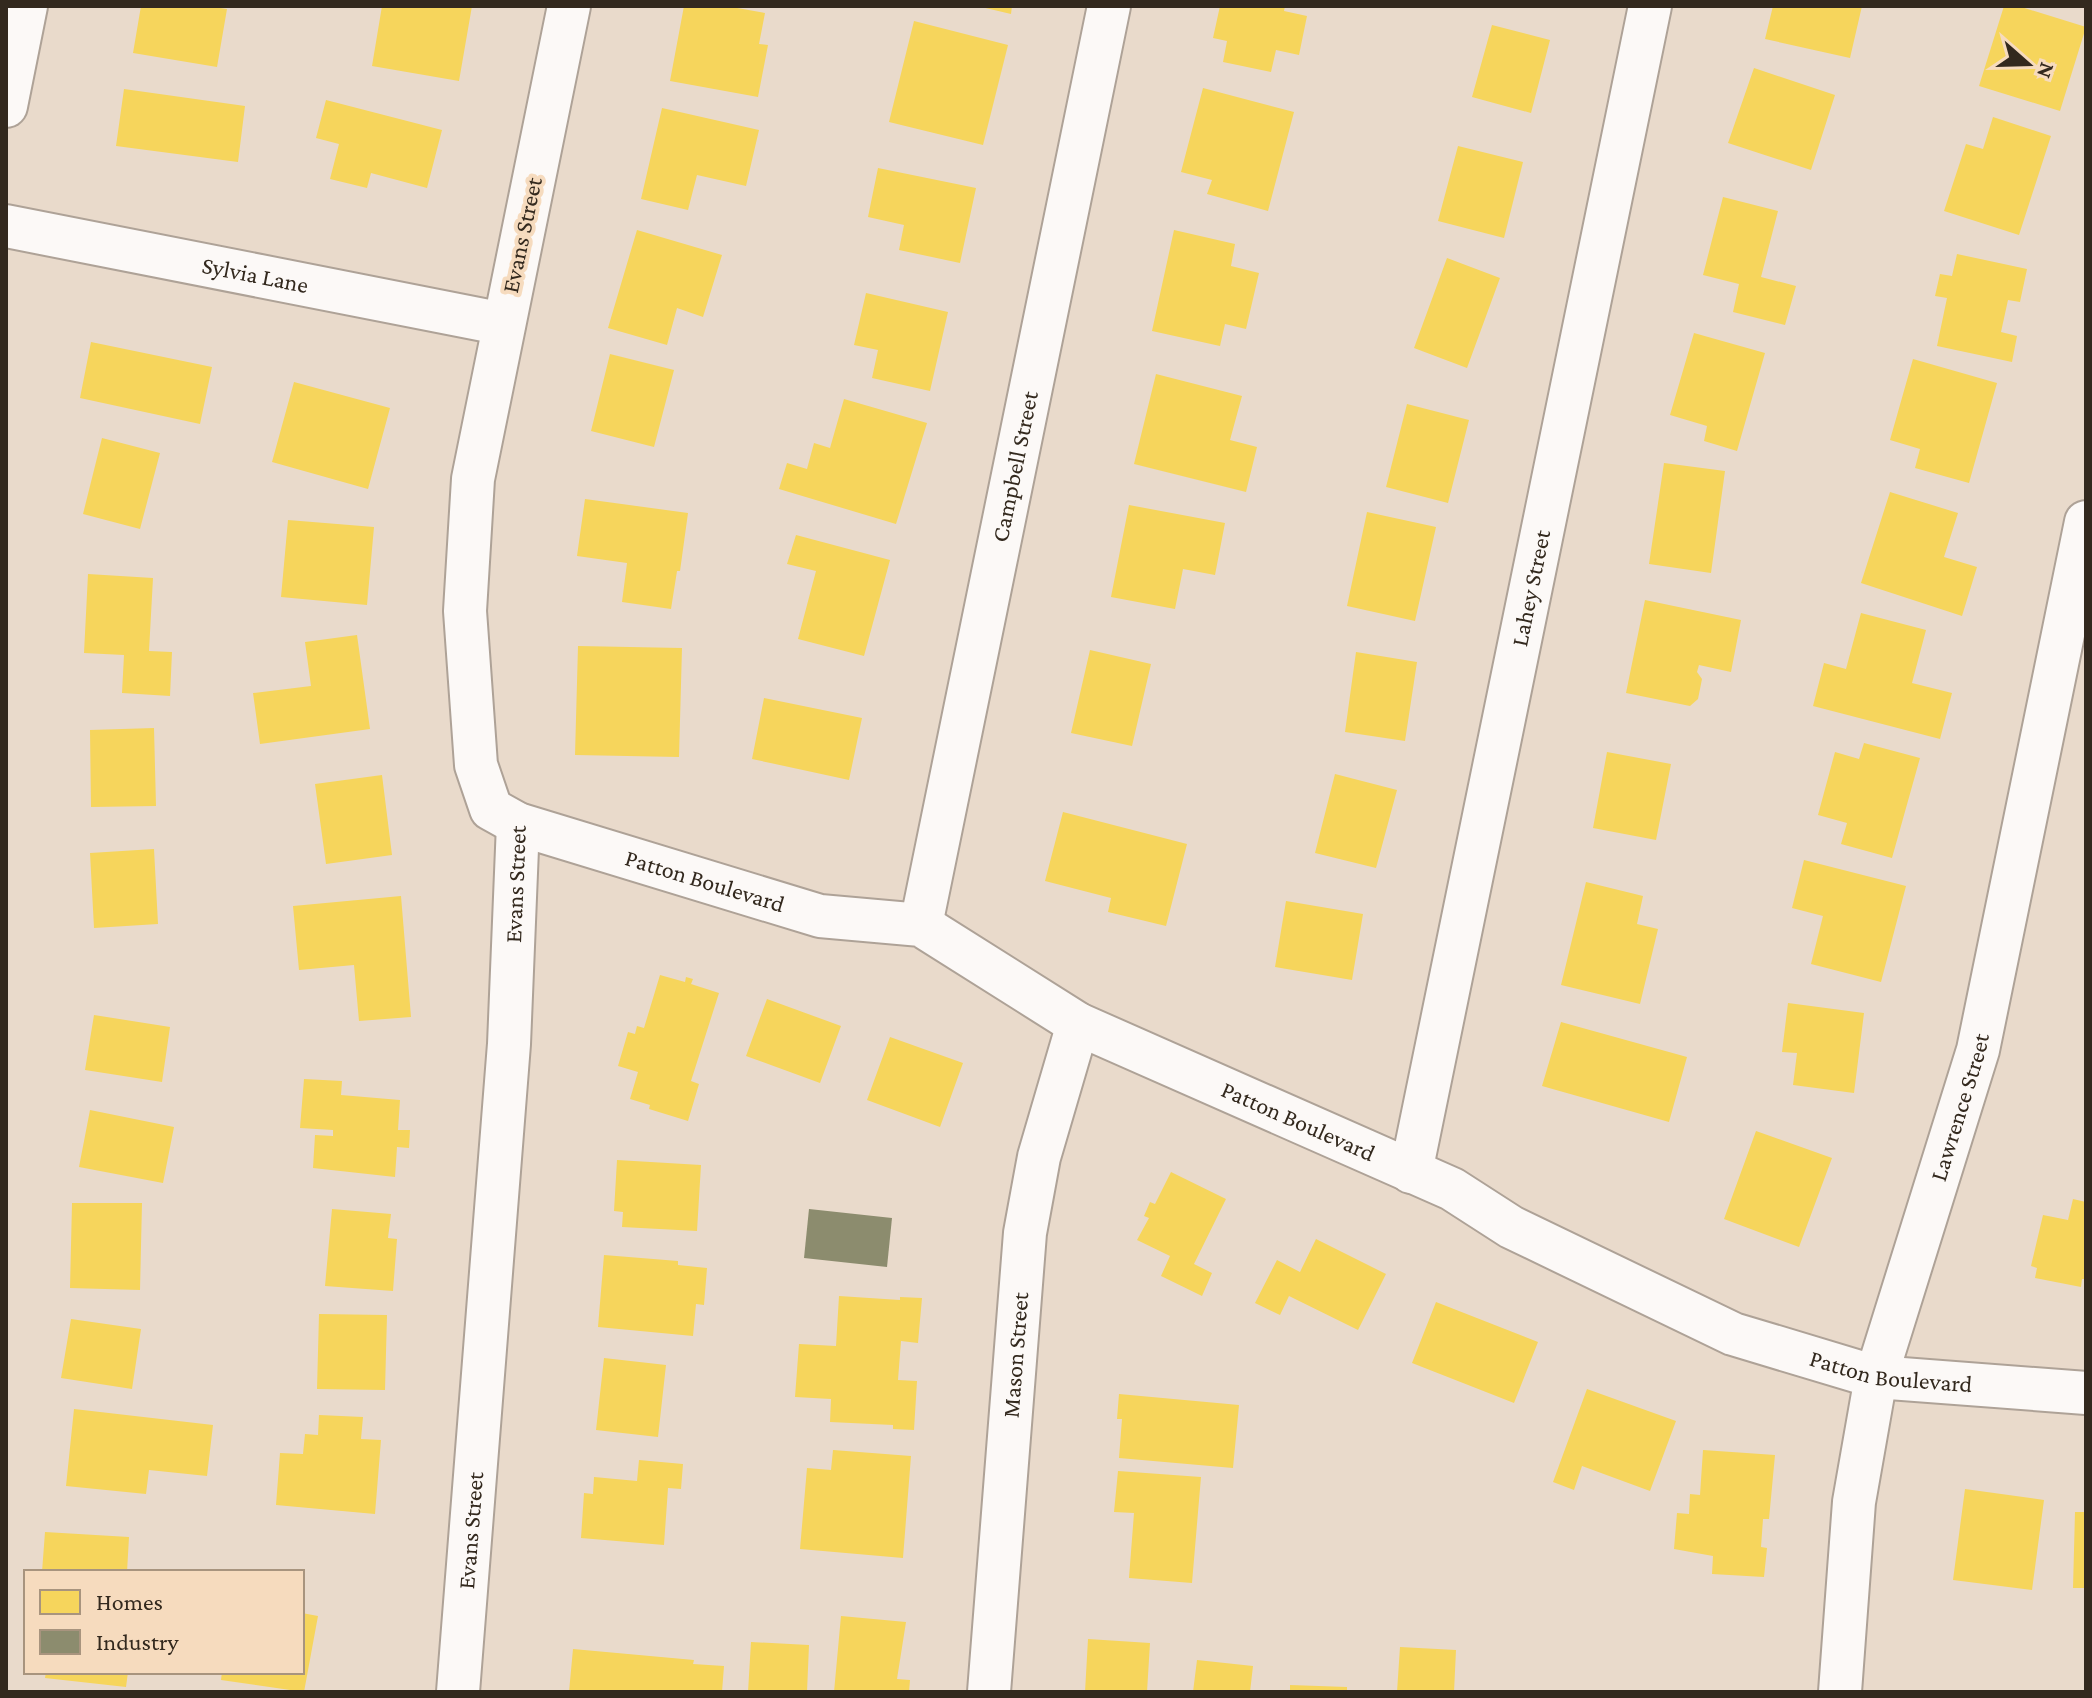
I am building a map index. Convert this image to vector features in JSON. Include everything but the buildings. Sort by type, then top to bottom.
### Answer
[{"type":"street","points":[[6,106],[26,6]]},
{"type":"street","name":"Evans Street","points":[[458,1692],[509,1044],[518,824],[491,809],[476,765],[465,611],[473,479],[569,6]]},
{"type":"street","name":"Campbell Street","points":[[921,925],[1109,6]]},
{"type":"street","name":"Lahey Street","points":[[1411,1172],[1650,6]]},
{"type":"street","name":"Sylvia Lane","points":[[6,226],[504,324]]},
{"type":"street","name":"Lawrence Street","points":[[1840,1692],[1854,1502],[1876,1377],[1978,1050],[2086,522]]},
{"type":"street","name":"Patton Boulevard","points":[[518,824],[820,916],[921,925],[1078,1024],[1452,1189],[1511,1227],[1733,1334],[1876,1377],[2086,1393]]},
{"type":"street","name":"Mason Street","points":[[989,1692],[1025,1233],[1039,1157],[1078,1024]]}]
